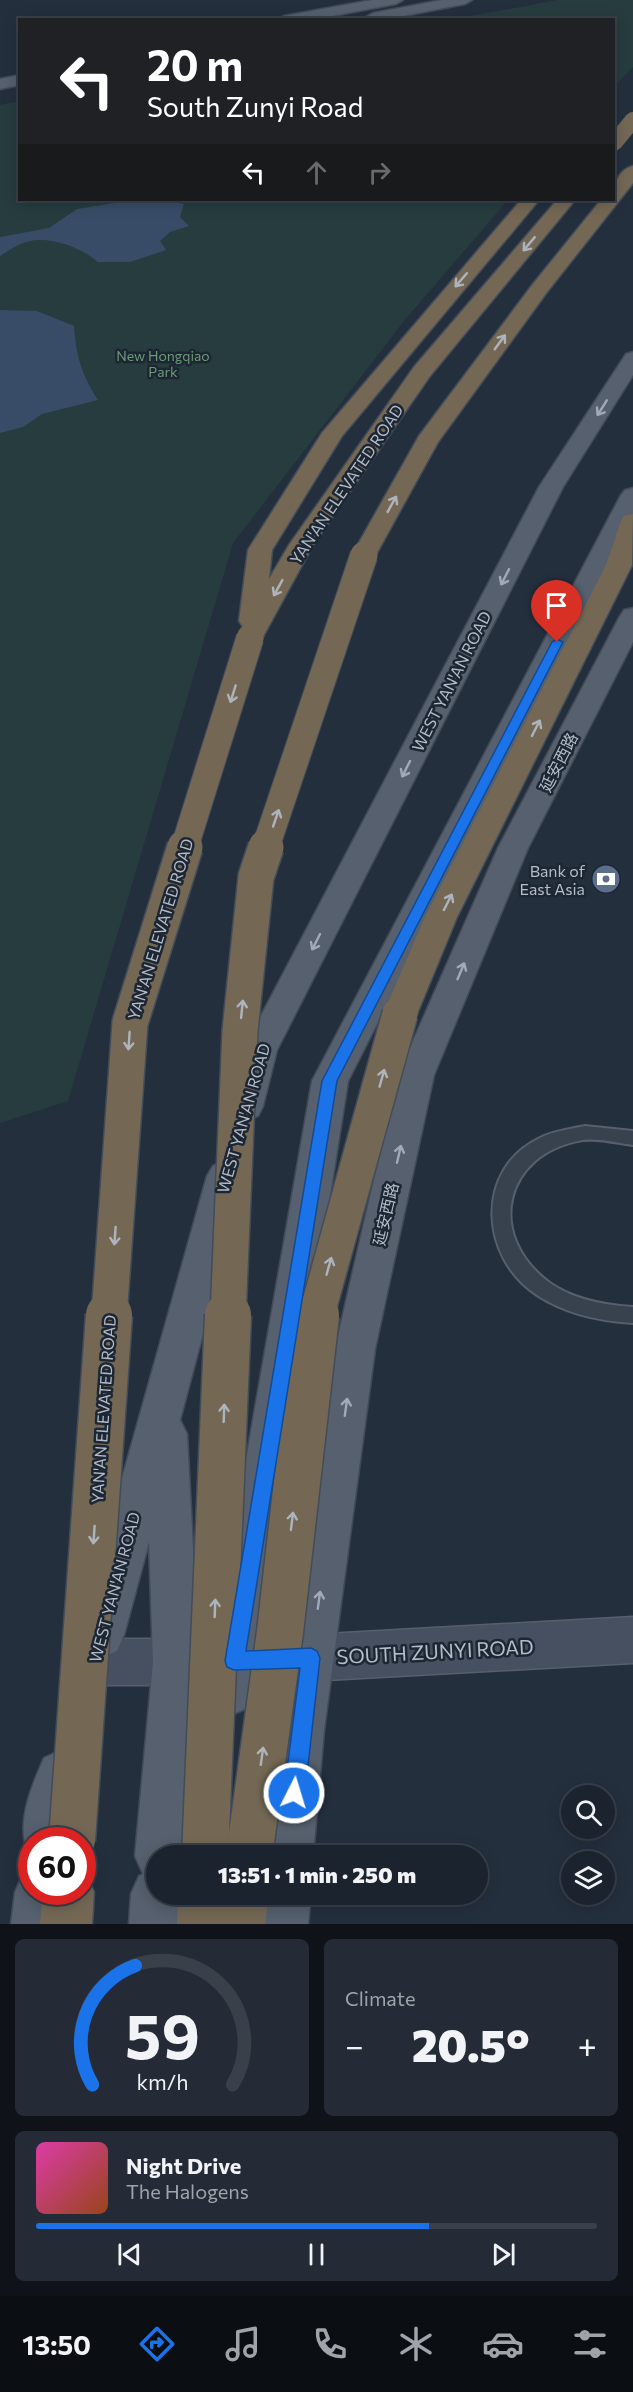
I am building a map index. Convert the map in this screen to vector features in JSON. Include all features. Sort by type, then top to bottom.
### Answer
[{"type":"highway","points":[[615,142],[633,120]]},
{"type":"highway","points":[[615,132],[633,126]]},
{"type":"highway","points":[[615,194],[633,171]]},
{"type":"highway","points":[[250,638],[260,550],[333,433],[529,201]]},
{"type":"highway","name":"YAN'AN ELEVATED ROAD","points":[[73,1827],[130,1023],[250,638],[301,545],[422,372],[565,201]]},
{"type":"highway","points":[[205,1845],[240,1031],[256,877],[364,555],[427,441],[540,288],[609,201]]},
{"type":"highway","points":[[250,1845],[279,1632],[318,1305],[400,1014],[441,917],[619,565],[633,520]]},
{"type":"highway","points":[[66,1924],[67,1905]]},
{"type":"highway","points":[[203,1924],[204,1905]]},
{"type":"highway","points":[[239,1924],[242,1905]]},
{"type":"main road","points":[[295,18],[396,0]]},
{"type":"main road","points":[[368,18],[465,0]]},
{"type":"main road","points":[[0,69],[18,66]]},
{"type":"main road","points":[[0,84],[18,80]]},
{"type":"main road","name":"WEST YAN'AN ROAD","points":[[50,1827],[52,1808],[260,1050],[551,487],[633,358]]},
{"type":"main road","points":[[226,1845],[234,1661],[330,1081],[633,495]]},
{"type":"main road","name":"延安西路","points":[[289,1845],[300,1730],[355,1349],[416,1075],[513,848],[629,634]]},
{"type":"main road","points":[[161,1845],[176,1662],[164,1406]]},
{"type":"main road","points":[[38,1924],[40,1905]]},
{"type":"main road","points":[[155,1924],[156,1905]]},
{"type":"main road","points":[[223,1924],[224,1905]]},
{"type":"main road","points":[[282,1924],[284,1905]]},
{"type":"street","name":"SOUTH ZUNYI ROAD","points":[[93,1662],[311,1658],[633,1640]]},
{"type":"lane","points":[[633,1138],[618,1134],[583,1133],[549,1142],[522,1160],[503,1184],[498,1214],[504,1245],[525,1275],[556,1298],[594,1312],[633,1315]]},
{"type":"green space","points":[[558,0],[633,0],[633,67],[615,86],[615,18],[459,18]]},
{"type":"green space","name":"New Hongqiao Park","points":[[18,101],[18,201],[507,201],[404,321],[233,543],[68,1101],[0,1123],[0,105]]},
{"type":"water","points":[[171,201],[184,204],[180,217],[189,226],[170,232],[160,241],[166,250],[130,262],[98,262],[74,247],[44,240],[26,242],[0,256],[0,237],[49,228],[77,209],[121,202]]},
{"type":"water","points":[[0,310],[37,311],[74,326],[81,365],[98,400],[42,414],[23,427],[0,433]]},
{"type":"place","name":"Bank of East Asia","points":[[606,879]]},
{"type":"route","points":[[294,1793],[300,1730],[311,1658],[234,1661],[330,1081],[557,642]]}]
